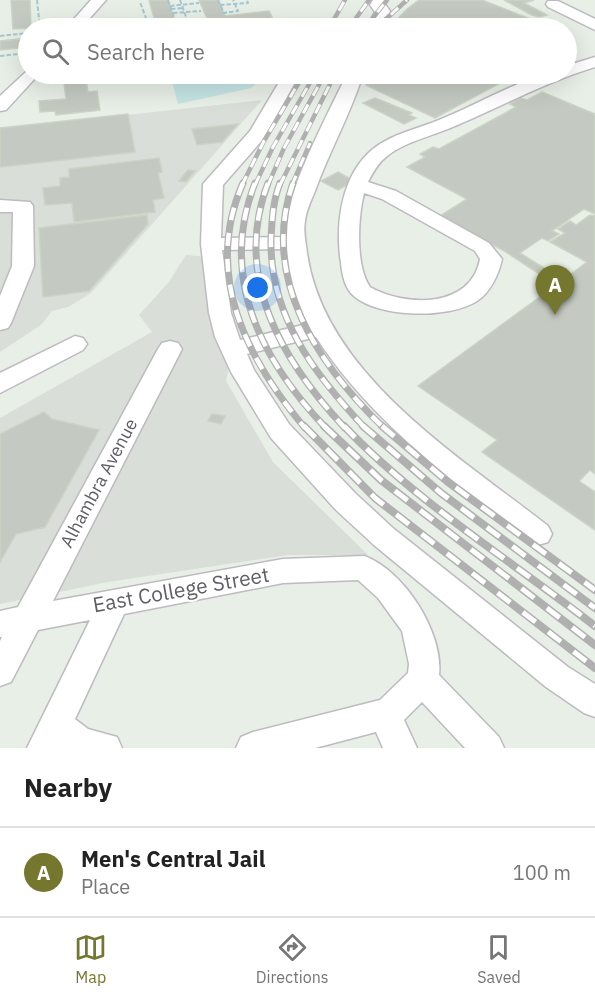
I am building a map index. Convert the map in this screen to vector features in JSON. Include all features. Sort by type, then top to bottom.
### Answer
[{"type":"street","points":[[82,18],[99,0]]},
{"type":"street","points":[[380,0],[376,5],[383,11],[380,18]]},
{"type":"street","points":[[553,4],[595,25]]},
{"type":"street","points":[[577,68],[595,62]]},
{"type":"street","points":[[0,106],[21,84]]},
{"type":"street","points":[[286,84],[258,134],[213,184],[211,244],[216,293],[233,350],[259,400],[280,431],[346,502],[384,537],[557,677],[595,702]]},
{"type":"street","points":[[351,84],[309,177],[308,189],[293,227],[301,279],[320,327],[353,372],[393,416],[438,457],[486,490],[538,534]]},
{"type":"street","points":[[358,185],[389,195],[482,247],[491,259],[490,269],[469,297],[441,305],[412,307],[363,293],[357,287],[349,249],[349,211],[358,185],[371,162],[382,150],[451,122],[513,90],[530,84]]},
{"type":"street","points":[[0,207],[23,206],[23,266],[0,323]]},
{"type":"street","points":[[211,244],[295,243]]},
{"type":"street","points":[[233,350],[320,327]]},
{"type":"street","points":[[0,384],[75,344]]},
{"type":"street","name":"Alhambra Avenue","points":[[0,672],[14,621],[170,349]]},
{"type":"street","name":"East College Street","points":[[14,621],[283,571],[364,568],[388,589],[416,626],[425,664],[423,680]]},
{"type":"street","points":[[105,748],[68,737],[50,735],[115,601]]},
{"type":"street","points":[[253,748],[311,742],[389,713],[423,680],[487,748]]},
{"type":"street","points":[[384,714],[400,748]]},
{"type":"path","points":[[37,0],[39,18]]},
{"type":"path","points":[[218,0],[224,13],[238,11],[234,2]]},
{"type":"path","points":[[220,5],[234,2],[248,3],[247,0]]},
{"type":"path","points":[[140,2],[146,18]]},
{"type":"path","points":[[170,6],[181,3]]},
{"type":"path","points":[[181,3],[186,18]]},
{"type":"path","points":[[170,6],[181,3],[199,3]]},
{"type":"path","points":[[170,6],[185,14]]},
{"type":"path","points":[[170,6],[174,18],[201,11]]},
{"type":"path","points":[[0,36],[18,34]]},
{"type":"path","points":[[6,35],[6,41]]},
{"type":"path","points":[[0,51],[1,56],[18,54]]},
{"type":"shaded area","points":[[173,84],[256,84],[251,88],[178,104]]},
{"type":"shaded area","points":[[262,100],[91,293],[68,307],[52,311],[41,325],[0,352],[0,129]]},
{"type":"shaded area","points":[[186,255],[207,257],[229,367],[226,381],[273,462],[368,555],[288,555],[108,582],[0,604],[0,418],[152,332],[139,315],[168,283]]},
{"type":"building","points":[[11,0],[30,0],[31,18],[18,18],[18,29],[13,29]]},
{"type":"building","points":[[149,0],[168,0],[174,18],[154,18]]},
{"type":"building","points":[[199,0],[218,0],[225,16],[269,11],[272,17],[272,18],[207,18]]},
{"type":"building","points":[[419,0],[482,0],[528,18],[398,18]]},
{"type":"building","points":[[504,0],[534,0],[524,3],[547,15],[539,17],[532,15]]},
{"type":"building","points":[[18,39],[18,48],[0,50],[0,41]]},
{"type":"building","points":[[64,84],[87,84],[88,92],[97,91],[100,110],[56,115],[55,111],[40,112],[39,101],[66,99]]},
{"type":"building","points":[[366,84],[498,84],[435,118]]},
{"type":"building","points":[[542,92],[595,114],[595,214],[584,209],[552,231],[559,234],[548,241],[542,238],[520,253],[563,280],[587,262],[550,242],[565,233],[558,229],[570,221],[576,225],[590,215],[595,216],[595,474],[590,470],[579,481],[595,492],[595,530],[482,452],[497,440],[418,386],[556,285],[506,252],[440,216],[467,199],[407,167],[425,157],[420,154],[433,147],[439,149],[516,107],[510,104],[521,98],[527,100]]},
{"type":"building","points":[[375,98],[412,113],[409,115],[416,118],[404,124],[363,103]]},
{"type":"building","points":[[128,114],[135,152],[0,167],[0,128]]},
{"type":"building","points":[[238,124],[222,142],[197,145],[192,129]]},
{"type":"building","points":[[159,158],[162,172],[158,173],[164,198],[153,200],[155,212],[74,222],[72,203],[45,205],[43,188],[60,186],[60,178],[69,177],[69,169]]},
{"type":"building","points":[[188,170],[195,171],[186,182],[179,181]]},
{"type":"building","points":[[338,172],[354,181],[338,190],[321,181]]},
{"type":"building","points":[[147,215],[148,224],[89,291],[43,297],[39,228]]},
{"type":"building","points":[[44,412],[52,419],[99,430],[45,527],[16,534],[0,562],[0,434]]},
{"type":"building","points":[[212,414],[225,416],[221,424],[208,421]]},
{"type":"railway","points":[[335,18],[345,0]]},
{"type":"railway","points":[[356,18],[369,0]]},
{"type":"railway","points":[[373,18],[387,0]]},
{"type":"railway","points":[[387,18],[407,0]]},
{"type":"railway","points":[[243,183],[264,141],[298,84]]},
{"type":"railway","points":[[255,185],[273,147],[309,84]]},
{"type":"railway","points":[[268,185],[284,148],[319,84]]},
{"type":"railway","points":[[280,185],[330,84]]},
{"type":"railway","points":[[292,185],[310,143]]},
{"type":"railway","points":[[243,183],[232,217],[228,250],[229,282],[237,313],[249,344],[265,373],[305,428]]},
{"type":"railway","points":[[255,183],[245,218],[241,251],[244,284],[252,315],[265,345],[282,374],[325,427]]},
{"type":"railway","points":[[268,183],[258,218],[256,252],[260,284],[269,316],[283,346],[301,375],[345,428]]},
{"type":"railway","points":[[280,183],[272,217],[272,266],[286,318],[312,364],[364,427]]},
{"type":"railway","points":[[293,183],[285,218],[284,252],[290,285],[301,317],[317,347],[337,376],[382,426]]},
{"type":"railway","points":[[304,426],[375,498],[595,668]]},
{"type":"railway","points":[[344,426],[372,454],[433,505],[595,626]]},
{"type":"railway","points":[[382,426],[448,482],[595,590]]},
{"type":"railway","points":[[325,427],[381,480],[595,645]]},
{"type":"railway","points":[[364,427],[441,493],[595,608]]},
{"type":"place","name":"Men's Central Jail","points":[[555,315]]}]
